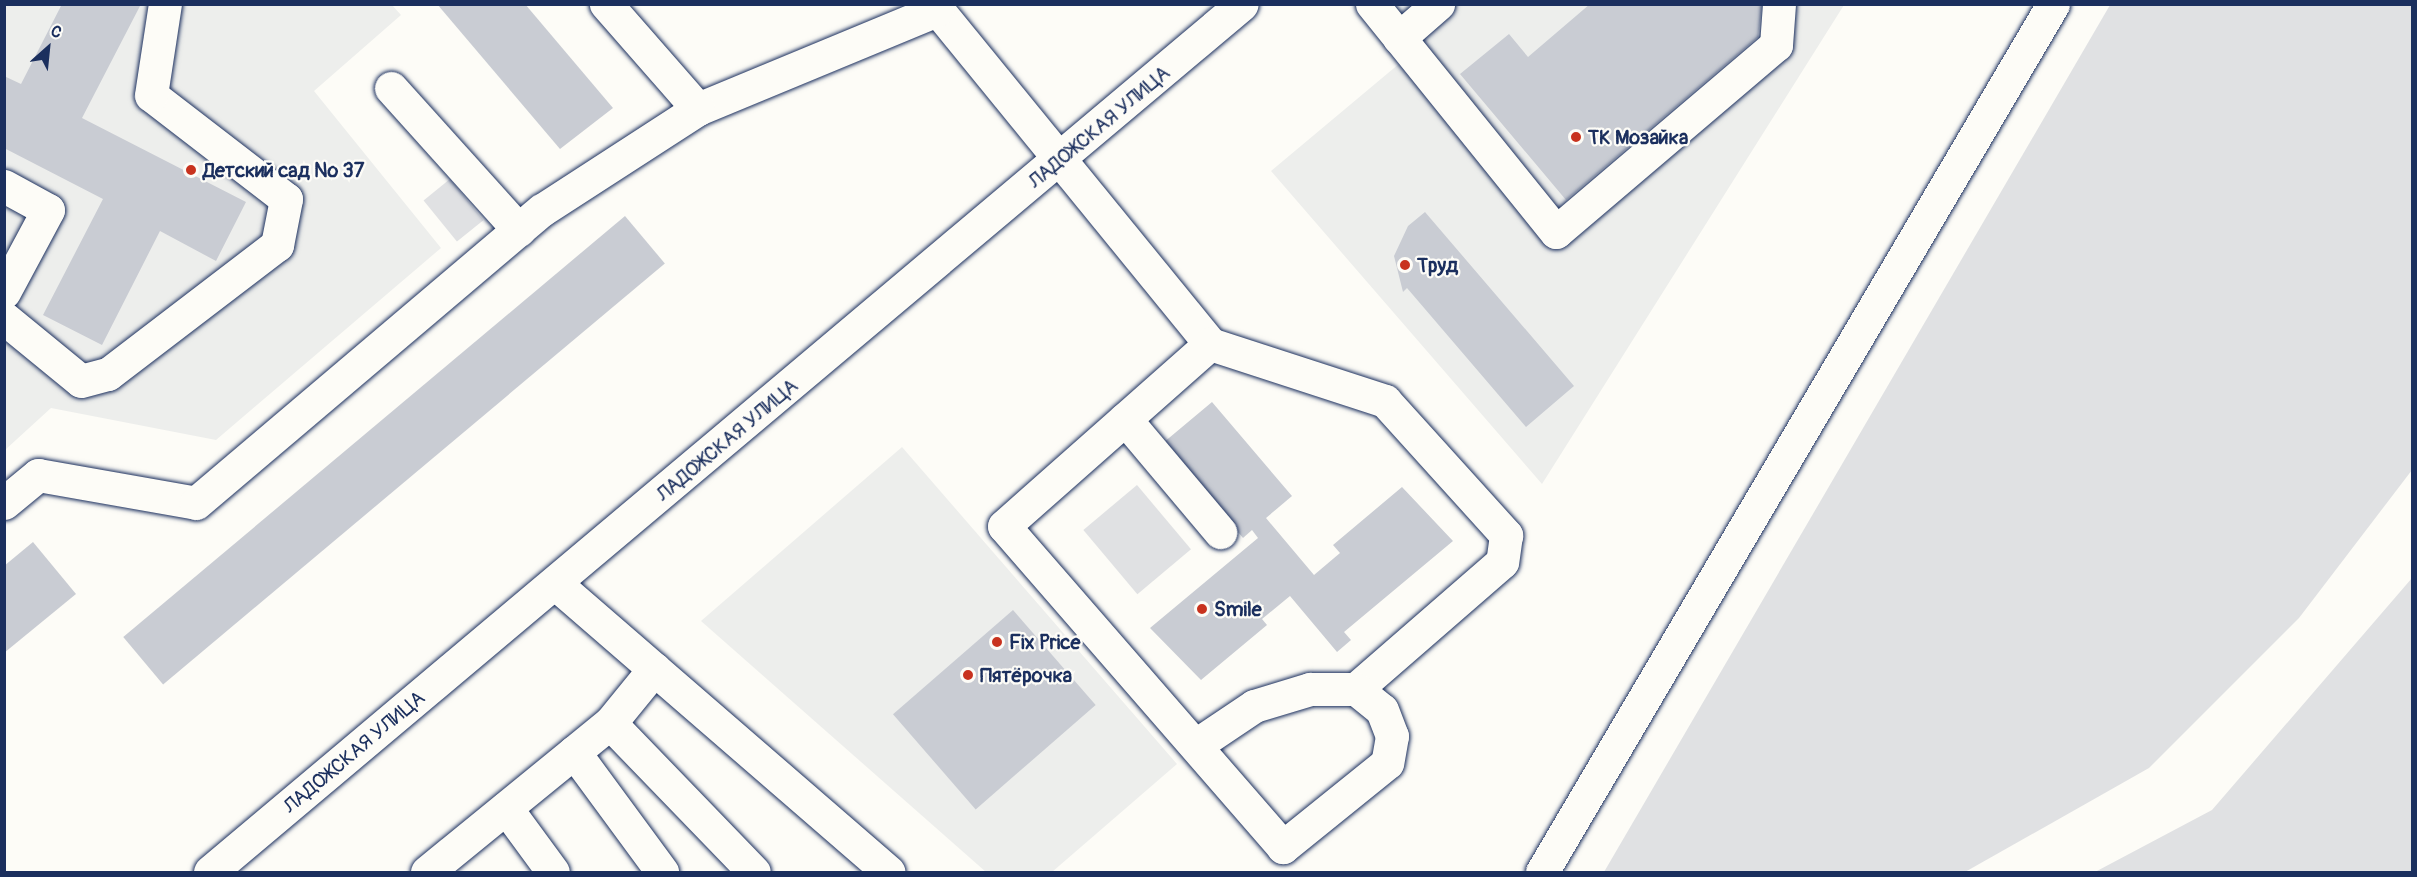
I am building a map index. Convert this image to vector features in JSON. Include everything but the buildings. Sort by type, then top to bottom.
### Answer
[{"type":"street","points":[[4,318],[81,381],[108,374],[277,245],[286,199],[151,95],[165,4]]},
{"type":"street","points":[[606,4],[698,109]]},
{"type":"street","name":"ЛАДОЖСКАЯ УЛИЦА","points":[[215,871],[1242,4]]},
{"type":"street","points":[[1372,4],[1556,232],[1776,45],[1779,4]]},
{"type":"street","points":[[1399,38],[1438,4]]},
{"type":"street","points":[[1542,873],[2053,4]]},
{"type":"street","points":[[4,503],[38,475],[196,502],[519,230],[698,109],[935,7],[1060,159],[1095,208],[1210,344],[1385,401],[1506,535],[1502,562],[1356,689]]},
{"type":"street","points":[[391,88],[519,230]]},
{"type":"street","points":[[4,186],[48,210],[4,292]]},
{"type":"street","points":[[1196,746],[1254,706],[1310,689],[1356,689],[1382,710],[1392,736],[1387,763],[1283,847],[1004,526],[1210,344]]},
{"type":"street","points":[[1125,419],[1220,532]]},
{"type":"street","points":[[556,584],[888,873]]},
{"type":"street","points":[[439,869],[506,808],[610,723],[654,669]]},
{"type":"street","points":[[610,723],[754,873]]},
{"type":"street","points":[[574,752],[662,873]]},
{"type":"street","points":[[506,808],[553,873]]},
{"type":"shaded area","name":"Детский сад № 37","points":[[5,5],[392,5],[401,15],[314,91],[441,248],[216,440],[51,408],[5,450]]},
{"type":"shaded area","points":[[1360,5],[1844,5],[1542,484],[1271,171],[1406,58]]},
{"type":"shaded area","points":[[2110,5],[2412,5],[2412,470],[2299,618],[2149,768],[1965,872],[1604,872]]},
{"type":"shaded area","points":[[450,179],[483,220],[457,242],[424,200]]},
{"type":"shaded area","points":[[902,447],[1177,764],[1052,872],[986,872],[701,621]]},
{"type":"shaded area","points":[[1137,485],[1191,549],[1137,594],[1083,530]]},
{"type":"shaded area","points":[[2412,578],[2412,872],[2095,872],[2212,810]]},
{"type":"place","name":"ТК Мозайка","points":[[1576,137]]},
{"type":"place","name":"Детский сад № 37","points":[[191,170]]},
{"type":"place","name":"Труд","points":[[1405,265]]},
{"type":"place","name":"Smile","points":[[1202,609]]},
{"type":"place","name":"Fix Price","points":[[997,642]]},
{"type":"place","name":"Пятёрочка","points":[[968,675]]}]
